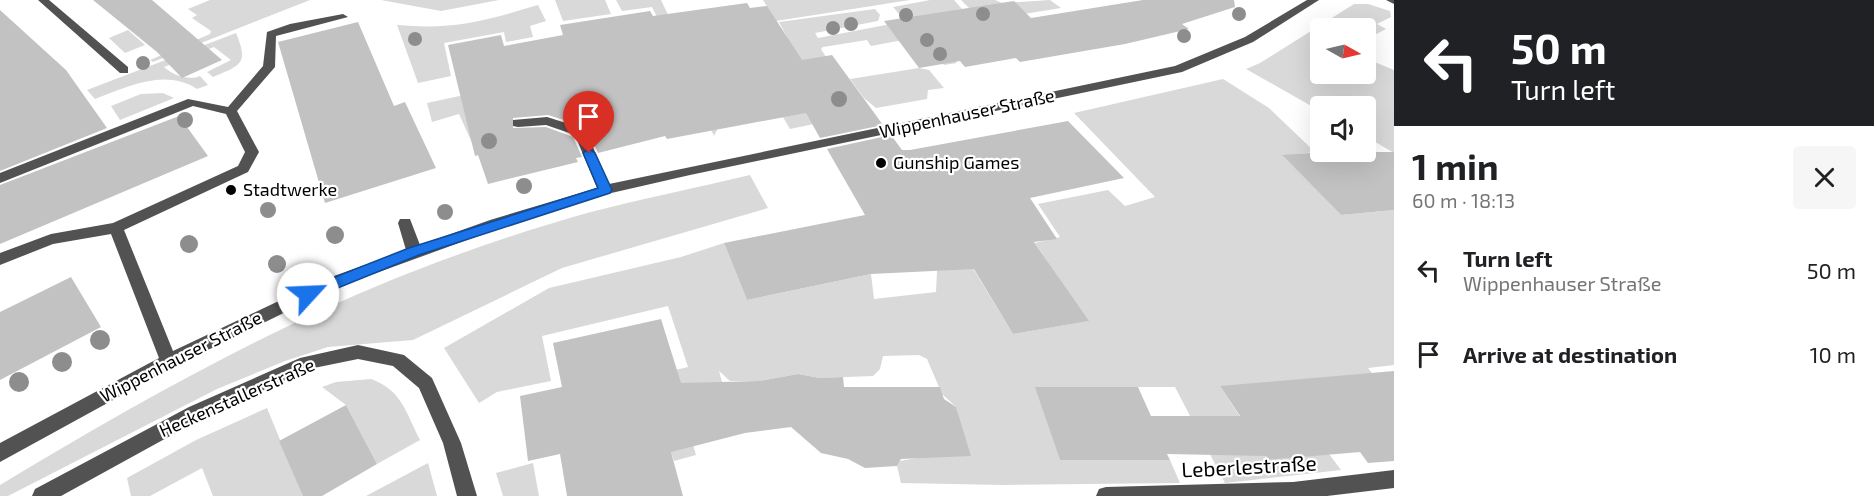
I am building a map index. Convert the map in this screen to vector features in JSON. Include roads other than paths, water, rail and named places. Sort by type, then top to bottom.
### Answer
[{"type":"street","points":[[43,0],[124,70]]},
{"type":"street","name":"Wippenhauser Straße","points":[[0,453],[169,361],[329,284],[414,251],[605,190],[729,161],[1178,69],[1214,57],[1246,42],[1314,0]]},
{"type":"street","points":[[231,111],[269,67],[271,34],[290,27],[343,17]]},
{"type":"street","points":[[0,178],[192,102],[231,111],[252,152],[243,169],[116,228],[51,239],[0,259]]},
{"type":"street","points":[[518,123],[547,122],[580,132],[605,190]]},
{"type":"street","points":[[405,223],[414,251]]},
{"type":"street","points":[[116,228],[169,361]]},
{"type":"street","name":"Heckenstallerstraße","points":[[42,496],[195,413],[306,363],[358,352],[398,360],[426,383],[453,443],[467,496]]},
{"type":"street","name":"Leberlestraße","points":[[1106,496],[1293,491],[1394,478]]},
{"type":"place","name":"Gunship Games","points":[[881,163]]},
{"type":"place","name":"Stadtwerke","points":[[231,190]]}]
